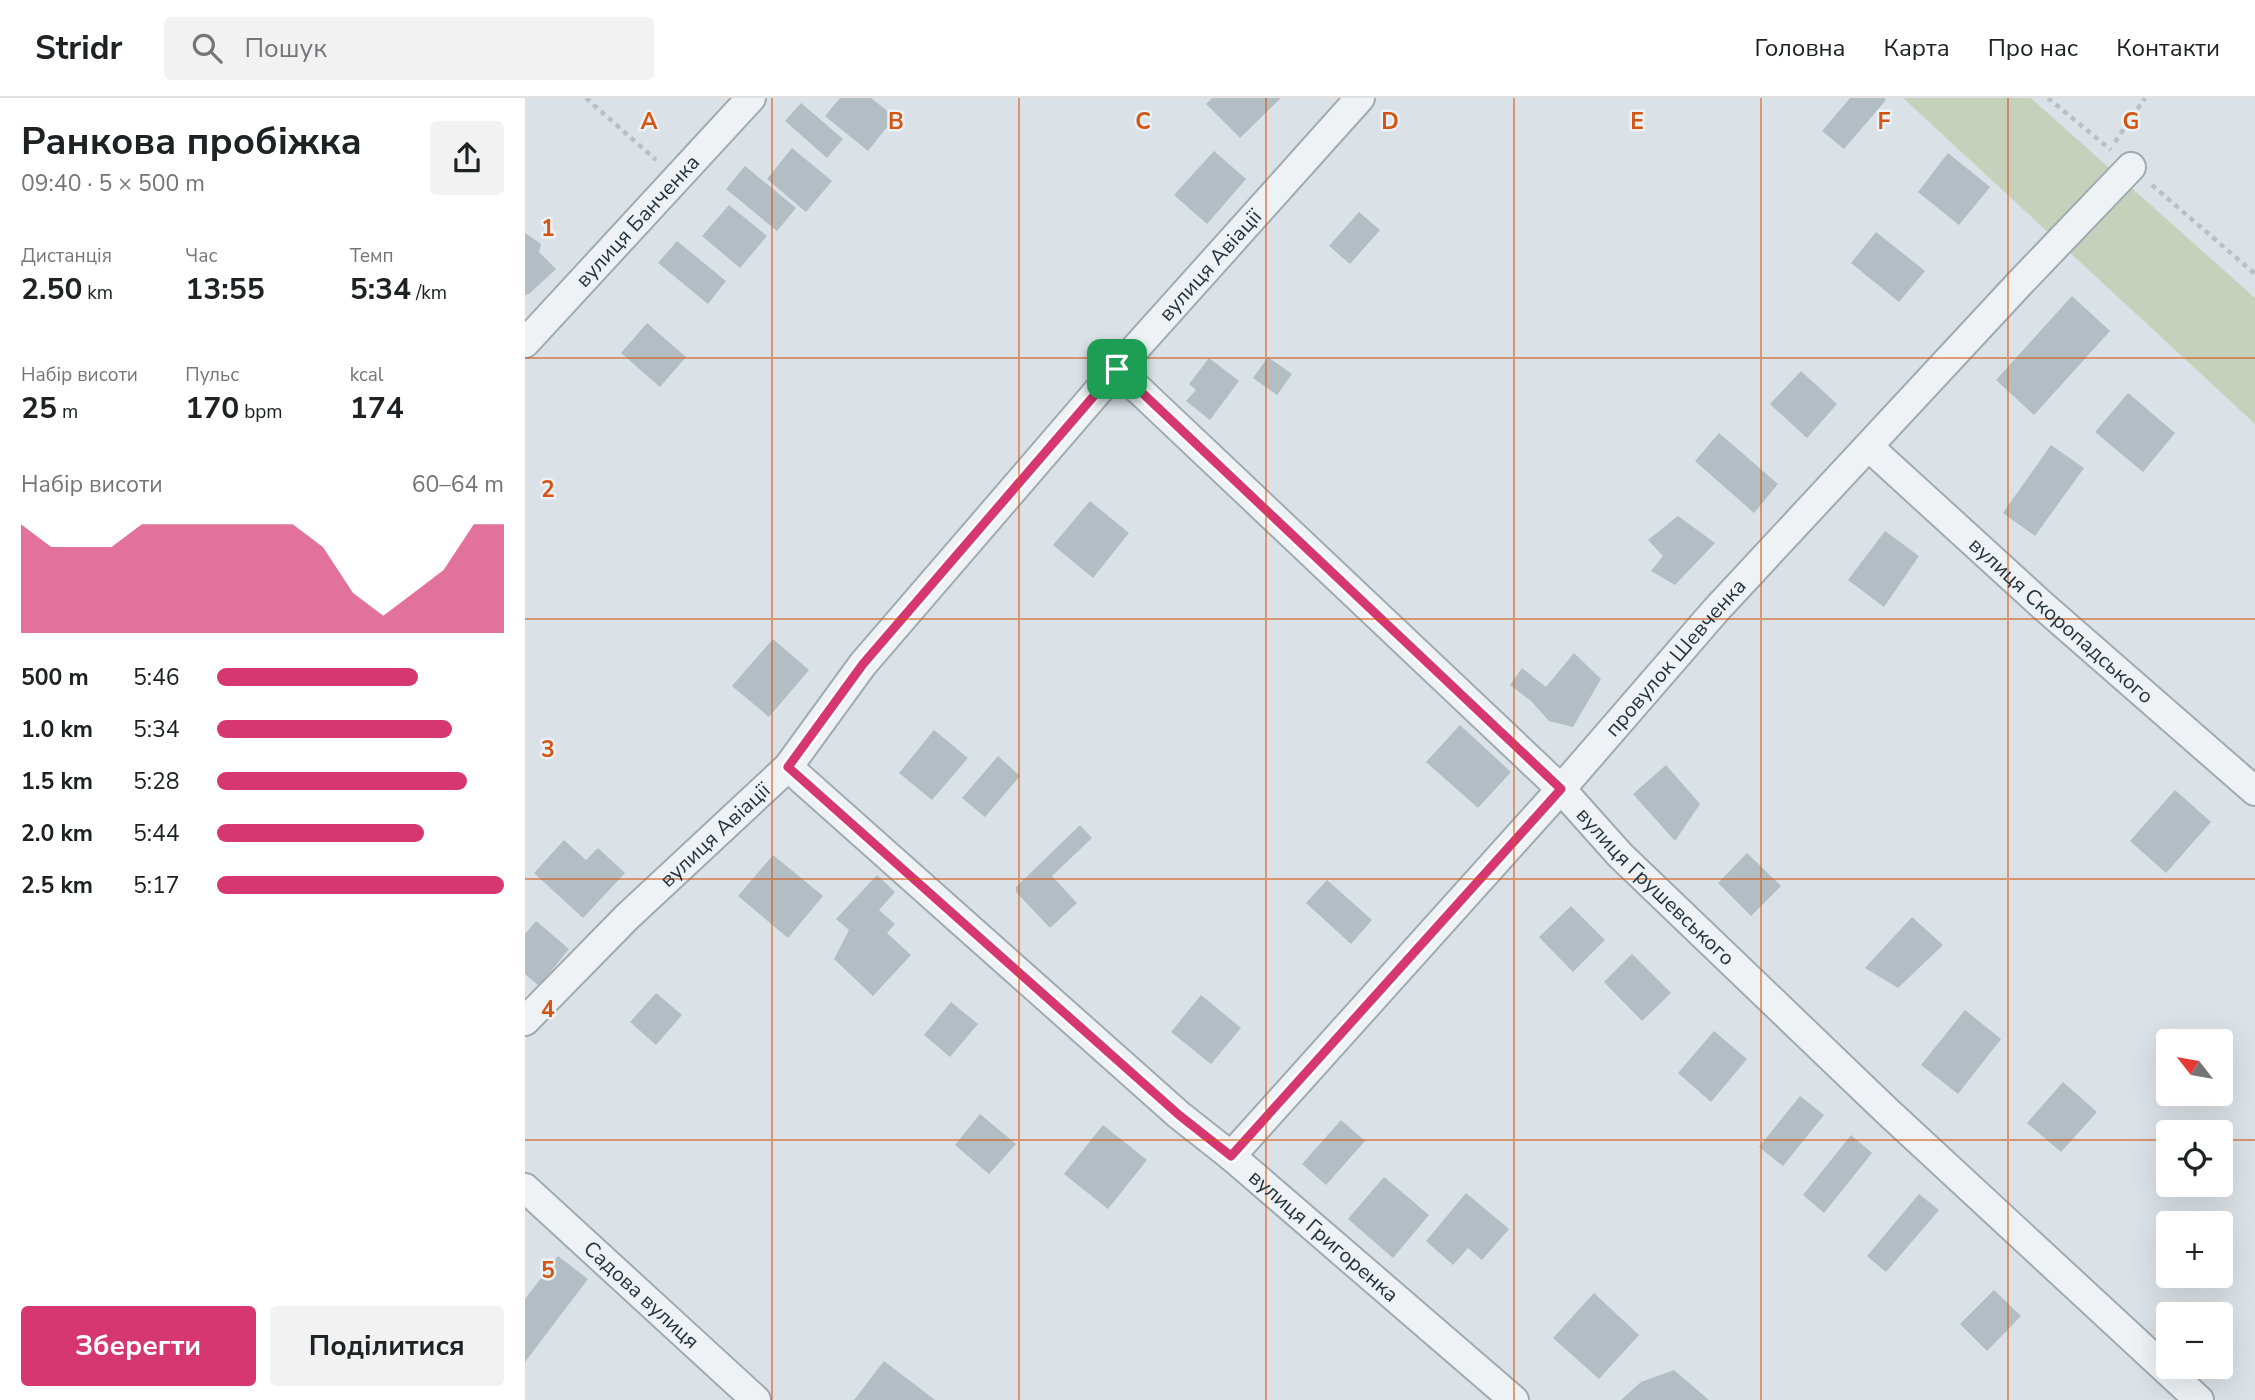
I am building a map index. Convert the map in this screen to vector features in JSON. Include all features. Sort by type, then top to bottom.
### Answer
[{"type":"street","name":"вулиця Банченка","points":[[525,343],[751,98]]},
{"type":"street","name":"вулиця Авіації","points":[[525,1021],[627,917],[788,767],[863,664],[1117,369],[1360,98]]},
{"type":"street","name":"провулок Шевченка","points":[[1231,1156],[1561,789],[1716,610],[2131,167]]},
{"type":"street","name":"вулиця Грушевського","points":[[1117,369],[1561,789],[1620,855],[1888,1112],[2199,1400]]},
{"type":"street","name":"вулиця Скоропадського","points":[[1869,447],[2042,605],[2255,791]]},
{"type":"street","name":"вулиця Григоренка","points":[[788,767],[1179,1115],[1231,1156],[1514,1400]]},
{"type":"street","name":"Садова вулиця","points":[[525,1188],[756,1400]]},
{"type":"path","points":[[586,98],[677,178]]},
{"type":"path","points":[[2110,149],[2145,98]]},
{"type":"green space","points":[[1903,98],[2031,98],[2255,298],[2255,424]]},
{"type":"building","points":[[840,98],[871,98],[895,117],[868,151],[825,116]]},
{"type":"building","points":[[1212,98],[1281,98],[1240,138],[1206,104]]},
{"type":"building","points":[[1850,98],[1886,100],[1844,149],[1822,131]]},
{"type":"building","points":[[801,103],[843,139],[827,158],[785,121]]},
{"type":"building","points":[[792,148],[832,181],[806,212],[767,179]]},
{"type":"building","points":[[1214,151],[1246,179],[1207,224],[1174,195]]},
{"type":"building","points":[[1948,153],[1990,187],[1959,225],[1918,192]]},
{"type":"building","points":[[745,166],[796,208],[777,231],[726,189]]},
{"type":"building","points":[[729,205],[767,236],[740,268],[702,236]]},
{"type":"building","points":[[1359,212],[1380,230],[1350,264],[1329,246]]},
{"type":"building","points":[[1876,232],[1925,271],[1899,302],[1851,263]]},
{"type":"building","points":[[525,233],[541,244],[539,252],[556,269],[525,295]]},
{"type":"building","points":[[677,241],[726,281],[708,304],[658,263]]},
{"type":"building","points":[[2072,296],[2110,331],[2034,415],[1996,380]]},
{"type":"building","points":[[647,323],[686,357],[660,387],[621,353]]},
{"type":"building","points":[[1268,357],[1292,374],[1277,395],[1253,378]]},
{"type":"building","points":[[1209,358],[1239,381],[1210,420],[1186,401],[1196,390],[1189,384]]},
{"type":"building","points":[[1801,371],[1837,404],[1807,438],[1770,404]]},
{"type":"building","points":[[2128,393],[2175,433],[2143,472],[2095,432]]},
{"type":"building","points":[[1719,433],[1778,484],[1754,513],[1695,461]]},
{"type":"building","points":[[2051,445],[2084,468],[2035,536],[2003,513]]},
{"type":"building","points":[[1090,501],[1129,533],[1093,578],[1053,545]]},
{"type":"building","points":[[1678,516],[1715,543],[1675,585],[1651,571],[1663,556],[1648,540]]},
{"type":"building","points":[[1885,531],[1919,556],[1884,607],[1848,580]]},
{"type":"building","points":[[773,639],[809,670],[769,717],[732,686]]},
{"type":"building","points":[[1574,653],[1601,679],[1573,727],[1549,721],[1531,701],[1510,685],[1522,668],[1546,687]]},
{"type":"building","points":[[1460,725],[1511,772],[1478,808],[1426,762]]},
{"type":"building","points":[[934,730],[968,758],[932,800],[899,773]]},
{"type":"building","points":[[998,756],[1020,776],[985,817],[962,798]]},
{"type":"building","points":[[1666,765],[1700,804],[1675,841],[1633,794]]},
{"type":"building","points":[[2175,790],[2211,822],[2166,873],[2130,841]]},
{"type":"building","points":[[1080,825],[1092,838],[1052,876],[1077,903],[1050,928],[1016,892],[1016,887]]},
{"type":"building","points":[[564,840],[586,860],[598,848],[625,873],[583,918],[534,873]]},
{"type":"building","points":[[1747,853],[1781,886],[1751,916],[1718,883]]},
{"type":"building","points":[[773,855],[823,896],[788,938],[738,896]]},
{"type":"building","points":[[877,875],[895,892],[879,910],[895,924],[887,933],[911,955],[873,996],[834,959],[849,930],[836,919]]},
{"type":"building","points":[[1327,880],[1372,920],[1351,944],[1306,903]]},
{"type":"building","points":[[1571,906],[1605,940],[1573,972],[1539,937]]},
{"type":"building","points":[[1912,917],[1943,945],[1898,988],[1865,968]]},
{"type":"building","points":[[536,921],[569,949],[539,986],[525,974],[525,934]]},
{"type":"building","points":[[1632,954],[1671,993],[1642,1021],[1604,982]]},
{"type":"building","points":[[656,993],[682,1015],[656,1045],[630,1022]]},
{"type":"building","points":[[1201,995],[1241,1028],[1211,1064],[1171,1032]]},
{"type":"building","points":[[951,1002],[978,1024],[950,1057],[924,1035]]},
{"type":"building","points":[[1965,1010],[2001,1039],[1958,1094],[1921,1065]]},
{"type":"building","points":[[1714,1031],[1747,1059],[1711,1102],[1678,1073]]},
{"type":"building","points":[[2063,1082],[2097,1112],[2061,1152],[2027,1123]]},
{"type":"building","points":[[1800,1096],[1824,1115],[1783,1166],[1759,1147]]},
{"type":"building","points":[[980,1114],[1016,1144],[989,1174],[955,1145]]},
{"type":"building","points":[[1341,1120],[1365,1141],[1326,1185],[1302,1164]]},
{"type":"building","points":[[1103,1125],[1147,1160],[1108,1209],[1064,1174]]},
{"type":"building","points":[[1851,1135],[1872,1153],[1824,1213],[1803,1195]]},
{"type":"building","points":[[1384,1177],[1429,1215],[1393,1258],[1348,1219]]},
{"type":"building","points":[[1466,1193],[1509,1229],[1482,1260],[1468,1248],[1453,1265],[1426,1241]]},
{"type":"building","points":[[1919,1194],[1939,1210],[1886,1272],[1867,1256]]},
{"type":"building","points":[[558,1256],[588,1279],[525,1362],[525,1299]]},
{"type":"building","points":[[1994,1290],[2021,1316],[1987,1351],[1960,1324]]},
{"type":"building","points":[[1594,1293],[1639,1335],[1599,1379],[1553,1338]]},
{"type":"building","points":[[884,1361],[935,1400],[854,1400]]},
{"type":"building","points":[[1674,1370],[1709,1400],[1621,1400],[1641,1382]]},
{"type":"route","points":[[1117,369],[1561,789],[1231,1156],[1179,1115],[788,767],[863,664],[1117,369]]}]
